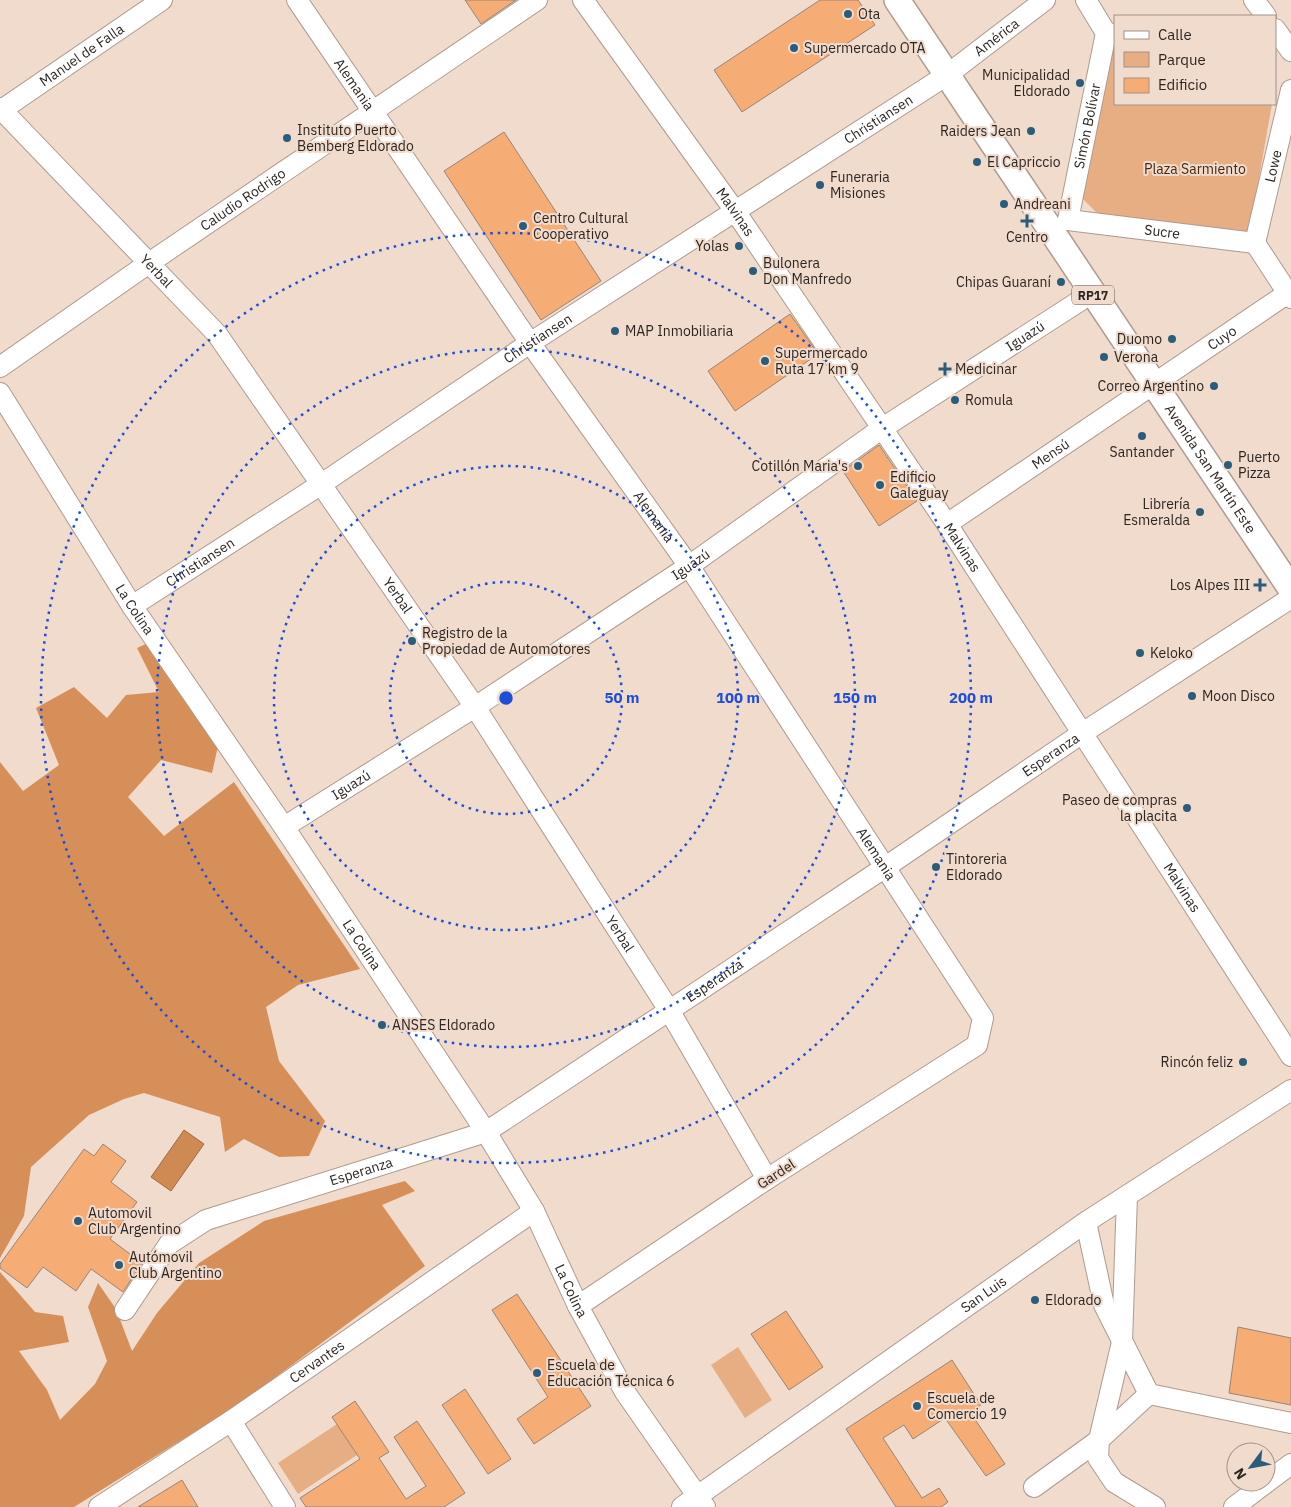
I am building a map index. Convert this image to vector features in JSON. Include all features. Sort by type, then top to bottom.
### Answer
[{"type":"main road","name":"Avenida San Martín Este","points":[[897,0],[948,75],[1060,226],[1092,293],[1291,589]]},
{"type":"street","name":"Manuel de Falla","points":[[1,110],[162,0]]},
{"type":"street","name":"Alemania","points":[[297,0],[530,343],[690,566],[983,1018],[977,1045]]},
{"type":"street","name":"Caludio Rodrigo","points":[[0,367],[149,263],[537,0]]},
{"type":"street","name":"Malvinas","points":[[583,0],[736,211],[881,429],[947,524],[1081,734],[1291,1056]]},
{"type":"street","name":"América","points":[[948,75],[1045,0]]},
{"type":"street","points":[[1086,0],[1111,33]]},
{"type":"street","points":[[1254,0],[1265,15]]},
{"type":"street","points":[[1276,30],[1291,51]]},
{"type":"street","name":"Simón Bolívar","points":[[1060,226],[1111,33]]},
{"type":"street","points":[[1276,57],[1291,60]]},
{"type":"street","name":"Christiansen","points":[[132,606],[320,485],[530,343],[948,75]]},
{"type":"street","name":"Lowe","points":[[1255,243],[1291,90]]},
{"type":"street","name":"Yerbal","points":[[1,110],[217,334],[475,707],[669,1010],[768,1179]]},
{"type":"street","name":"Sucre","points":[[1060,226],[1255,243]]},
{"type":"street","points":[[1255,243],[1290,294]]},
{"type":"street","name":"Iguazú","points":[[284,827],[475,707],[690,566],[881,429],[1092,293]]},
{"type":"street","name":"Cuyo","points":[[1153,383],[1290,294]]},
{"type":"street","name":"Mensú","points":[[947,524],[1153,383]]},
{"type":"street","name":"La Colina","points":[[0,393],[132,606],[284,827],[486,1132],[534,1212],[578,1306],[625,1392],[695,1503]]},
{"type":"street","name":"Esperanza","points":[[125,1310],[169,1244],[206,1220],[486,1132],[884,868],[1081,734],[1291,598]]},
{"type":"street","name":"Gardel","points":[[578,1306],[768,1179],[977,1045]]},
{"type":"street","name":"San Luis","points":[[695,1503],[1086,1222],[1291,1090]]},
{"type":"street","points":[[1127,1196],[1122,1342],[1099,1440],[1098,1458],[1114,1482],[1155,1507]]},
{"type":"street","name":"Cervantes","points":[[99,1507],[231,1421],[534,1212]]},
{"type":"street","points":[[1086,1222],[1104,1305],[1149,1394]]},
{"type":"street","points":[[1149,1394],[1291,1424]]},
{"type":"street","points":[[1034,1487],[1099,1440],[1149,1394]]},
{"type":"street","points":[[231,1421],[285,1507]]},
{"type":"street","points":[[1234,1507],[1291,1464]]},
{"type":"green space","name":"Plaza Sarmiento","points":[[1114,50],[1114,105],[1272,105],[1250,229],[1229,240],[1104,220],[1080,196],[1107,54]]},
{"type":"green space","points":[[738,1347],[772,1400],[745,1418],[711,1365]]},
{"type":"green space","points":[[337,1424],[357,1455],[298,1494],[278,1463]]},
{"type":"shaded area","points":[[148,643],[218,746],[212,773],[161,760],[128,797],[164,836],[234,782],[360,969],[298,985],[266,1007],[279,1061],[325,1121],[309,1156],[279,1157],[244,1139],[225,1152],[220,1117],[144,1093],[124,1099],[89,1115],[31,1167],[24,1216],[0,1258],[0,762],[23,791],[59,765],[36,708],[74,687],[107,718],[126,695],[159,692],[137,648]]},
{"type":"shaded area","points":[[184,1130],[204,1144],[171,1191],[151,1177]]},
{"type":"shaded area","points":[[405,1181],[415,1191],[382,1205],[425,1266],[241,1403],[74,1507],[0,1507],[0,1272],[35,1312],[63,1316],[69,1342],[19,1351],[47,1390],[60,1420],[95,1384],[107,1361],[88,1307],[98,1283],[116,1309],[132,1351],[157,1313],[199,1263],[264,1221]]},
{"type":"building","points":[[465,0],[516,0],[481,24]]},
{"type":"building","name":"Supermercado OTA","points":[[820,0],[858,0],[875,25],[742,112],[714,70]]},
{"type":"building","name":"Centro Cultural Cooperativo","points":[[504,132],[601,281],[541,320],[444,171]]},
{"type":"building","name":"Supermercado Ruta 17 km 9","points":[[790,314],[818,354],[735,411],[708,371]]},
{"type":"building","name":"Edificio Galeguay","points":[[879,445],[917,501],[879,526],[843,471]]},
{"type":"building","name":"Automovil Club Argentino","points":[[103,1144],[126,1161],[111,1182],[137,1202],[110,1239],[142,1263],[123,1292],[91,1269],[76,1291],[43,1267],[27,1288],[0,1268],[0,1264],[84,1149],[94,1156]]},
{"type":"building","points":[[517,1294],[591,1406],[534,1444],[517,1419],[548,1397],[492,1310]]},
{"type":"building","points":[[786,1311],[823,1367],[789,1390],[751,1334]]},
{"type":"building","points":[[1238,1327],[1291,1338],[1291,1405],[1229,1393]]},
{"type":"building","points":[[952,1360],[981,1405],[970,1412],[1005,1464],[986,1476],[945,1418],[913,1439],[904,1425],[883,1438],[922,1498],[939,1488],[948,1502],[941,1507],[896,1507],[846,1429]]},
{"type":"building","points":[[465,1389],[511,1459],[488,1474],[442,1405]]},
{"type":"building","points":[[355,1401],[389,1452],[379,1458],[406,1499],[426,1486],[394,1437],[417,1421],[465,1493],[444,1507],[306,1507],[300,1498],[360,1459],[332,1417]]},
{"type":"building","points":[[182,1480],[198,1507],[138,1507]]},
{"type":"place","name":"Ota","points":[[848,14]]},
{"type":"place","name":"Supermercado OTA","points":[[794,48]]},
{"type":"place","name":"Municipalidad Eldorado","points":[[1080,83]]},
{"type":"place","name":"Raiders Jean","points":[[1031,131]]},
{"type":"place","name":"Instituto Puerto Bemberg Eldorado","points":[[287,138]]},
{"type":"place","name":"El Capriccio","points":[[977,162]]},
{"type":"place","name":"Funeraria Misiones","points":[[820,185]]},
{"type":"place","name":"Andreani","points":[[1004,204]]},
{"type":"place","name":"Centro","points":[[1027,221]]},
{"type":"place","name":"Centro Cultural Cooperativo","points":[[523,226]]},
{"type":"place","name":"Yolas","points":[[739,246]]},
{"type":"place","name":"Bulonera Don Manfredo","points":[[753,271]]},
{"type":"place","name":"Chipas Guaraní","points":[[1061,282]]},
{"type":"place","name":"MAP Inmobiliaria","points":[[615,331]]},
{"type":"place","name":"Duomo","points":[[1172,339]]},
{"type":"place","name":"Verona","points":[[1104,357]]},
{"type":"place","name":"Supermercado Ruta 17 km 9","points":[[765,361]]},
{"type":"place","name":"Medicinar","points":[[945,369]]},
{"type":"place","name":"Correo Argentino","points":[[1214,386]]},
{"type":"place","name":"Romula","points":[[955,400]]},
{"type":"place","name":"Santander","points":[[1142,436]]},
{"type":"place","name":"Puerto Pizza","points":[[1228,465]]},
{"type":"place","name":"Cotillón Maria's","points":[[858,466]]},
{"type":"place","name":"Edificio Galeguay","points":[[880,485]]},
{"type":"place","name":"Librería Esmeralda","points":[[1200,512]]},
{"type":"place","name":"Los Alpes III","points":[[1260,585]]},
{"type":"place","name":"Registro de la Propiedad de Automotores","points":[[412,641]]},
{"type":"place","name":"Keloko","points":[[1140,653]]},
{"type":"place","name":"Moon Disco","points":[[1192,696]]},
{"type":"place","name":"Paseo de compras la placita","points":[[1187,808]]},
{"type":"place","name":"Tintoreria Eldorado","points":[[936,867]]},
{"type":"place","name":"ANSES Eldorado","points":[[382,1025]]},
{"type":"place","name":"Rincón feliz","points":[[1243,1062]]},
{"type":"place","name":"Automovil Club Argentino","points":[[78,1221]]},
{"type":"place","name":"Autómovil Club Argentino","points":[[119,1265]]},
{"type":"place","name":"Eldorado","points":[[1035,1300]]},
{"type":"place","name":"Escuela de Educación Técnica 6","points":[[537,1373]]},
{"type":"place","name":"Escuela de Comercio 19","points":[[917,1406]]}]
